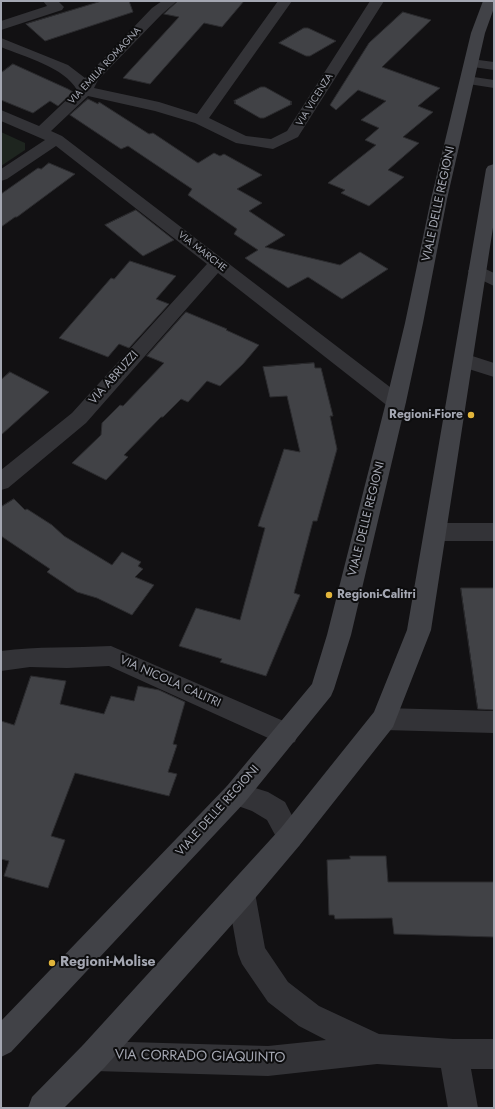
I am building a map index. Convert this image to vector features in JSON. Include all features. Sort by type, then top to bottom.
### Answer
[{"type":"street","points":[[1,26],[57,6],[50,1]]},
{"type":"street","name":"VIA EMILIA ROMAGNA","points":[[1,176],[48,135],[85,91],[92,78],[157,11],[170,1]]},
{"type":"street","points":[[200,120],[285,1]]},
{"type":"street","name":"VIA VICENZA","points":[[85,91],[159,107],[200,120],[242,140],[273,144],[293,134],[377,1]]},
{"type":"street","name":"VIALE DELLE REGIONI","points":[[1,1042],[236,794],[322,689],[339,635],[396,402],[414,323],[438,199],[478,33],[490,1]]},
{"type":"street","points":[[1,42],[63,68],[78,80],[85,91]]},
{"type":"street","points":[[469,71],[494,66]]},
{"type":"street","points":[[469,71],[494,84]]},
{"type":"street","name":"VIA MARCHE","points":[[1,115],[48,135],[396,402]]},
{"type":"street","points":[[42,1108],[94,1056],[242,893],[290,837],[384,719],[419,630],[463,360],[486,276],[494,172]]},
{"type":"street","name":"VIA ABRUZZI","points":[[1,482],[79,418],[217,264]]},
{"type":"street","points":[[463,360],[494,370]]},
{"type":"street","points":[[435,532],[494,532]]},
{"type":"street","name":"VIA NICOLA CALITRI","points":[[1,661],[30,657],[67,658],[111,656],[286,734]]},
{"type":"street","points":[[384,719],[494,722]]},
{"type":"street","points":[[236,794],[258,800],[276,811],[290,837]]},
{"type":"street","name":"VIA CORRADO GIAQUINTO","points":[[242,893],[252,954],[278,992],[309,1016],[377,1049]]},
{"type":"street","name":"VIA CORRADO GIAQUINTO","points":[[94,1056],[268,1061],[377,1049],[453,1054],[494,1054]]},
{"type":"street","points":[[453,1054],[463,1108]]},
{"type":"shaded area","points":[[1,132],[25,143],[25,150],[1,166]]},
{"type":"building","points":[[102,1],[129,1],[133,12],[45,41],[26,24]]},
{"type":"building","points":[[178,1],[244,1],[222,27],[204,23],[150,84],[123,78],[179,17],[164,14]]},
{"type":"building","points":[[403,12],[431,20],[382,67],[440,88],[418,106],[433,112],[403,137],[419,143],[388,170],[404,177],[369,206],[341,193],[345,190],[328,183],[376,145],[365,140],[379,128],[361,120],[386,101],[358,90],[336,110],[330,105],[369,43]]},
{"type":"building","points":[[304,28],[308,28],[336,41],[310,56],[306,56],[279,43]]},
{"type":"building","points":[[13,64],[73,92],[58,106],[50,101],[33,113],[1,100],[1,73]]},
{"type":"building","points":[[261,87],[265,87],[292,102],[290,103],[292,104],[264,118],[260,118],[234,103],[236,102],[234,101]]},
{"type":"building","points":[[88,99],[98,104],[99,102],[149,134],[153,133],[198,163],[214,153],[220,156],[224,154],[262,175],[237,189],[262,203],[249,211],[285,235],[265,247],[340,265],[360,252],[388,269],[342,299],[308,277],[288,288],[245,258],[258,250],[234,234],[237,229],[188,195],[192,189],[128,146],[121,149],[70,115]]},
{"type":"building","points":[[49,163],[75,174],[1,227],[1,194],[38,168],[41,169]]},
{"type":"building","points":[[136,210],[174,240],[143,256],[105,225]]},
{"type":"building","points":[[130,261],[176,276],[156,299],[169,304],[129,348],[119,344],[108,357],[59,338],[111,278],[114,279]]},
{"type":"building","points":[[186,312],[227,329],[226,330],[259,345],[243,364],[220,386],[207,381],[188,402],[181,399],[124,455],[128,457],[106,480],[72,463],[101,435],[102,423],[120,405],[123,406],[164,363],[147,356]]},
{"type":"building","points":[[314,363],[315,368],[321,368],[333,416],[330,416],[337,449],[317,521],[313,521],[294,593],[300,595],[266,676],[220,662],[222,659],[179,646],[196,608],[240,620],[265,528],[258,526],[284,449],[300,452],[287,396],[270,397],[263,367]]},
{"type":"building","points":[[10,372],[49,392],[1,435],[1,380]]},
{"type":"building","points":[[14,499],[25,510],[27,509],[52,525],[64,536],[112,565],[122,552],[141,562],[138,566],[143,569],[135,577],[154,585],[132,615],[97,598],[77,592],[47,572],[50,569],[1,536],[1,507]]},
{"type":"building","points":[[461,588],[494,588],[494,710],[478,709]]},
{"type":"building","points":[[31,676],[66,681],[60,704],[104,714],[111,696],[134,701],[138,686],[159,690],[185,702],[173,744],[177,745],[168,772],[177,774],[169,796],[75,773],[51,836],[65,840],[48,888],[4,876],[9,861],[1,859],[1,721],[14,725]]},
{"type":"building","points":[[350,856],[386,856],[388,882],[494,882],[494,937],[394,934],[392,918],[335,919],[334,915],[329,915],[327,860],[350,859]]},
{"type":"place","name":"Regioni-Fiore","points":[[471,415]]},
{"type":"place","name":"Regioni-Calitri","points":[[329,595]]},
{"type":"place","name":"Regioni-Molise","points":[[52,963]]}]
